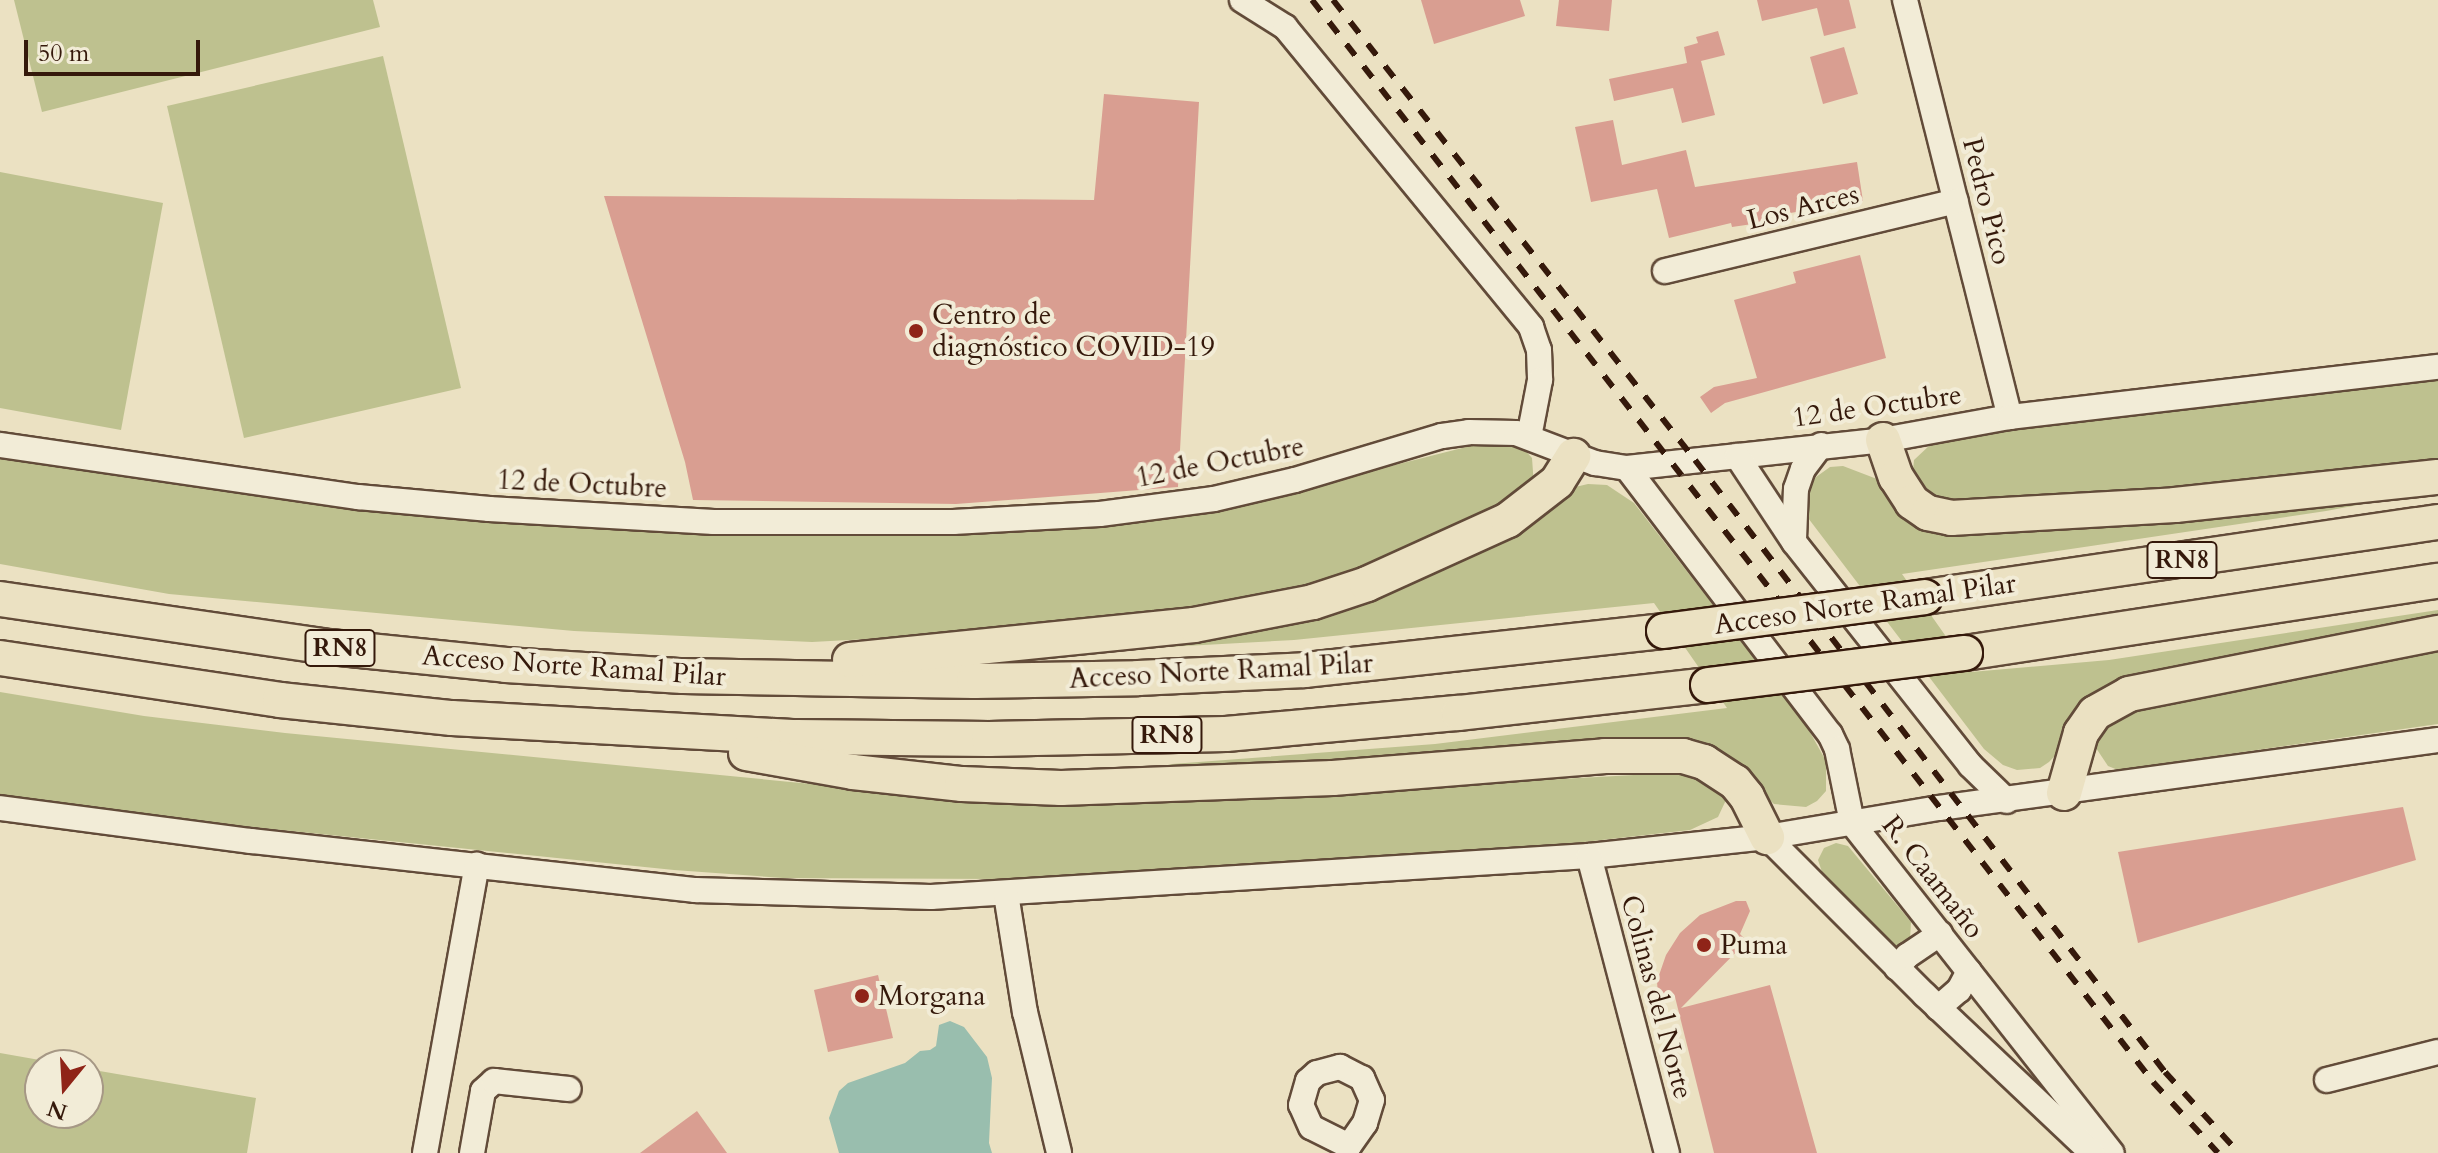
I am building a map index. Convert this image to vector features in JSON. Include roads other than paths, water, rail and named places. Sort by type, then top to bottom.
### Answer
[{"type":"highway","points":[[1883,440],[1896,477],[1912,502],[1928,513],[1951,518],[2175,505],[2438,477]]},
{"type":"highway","points":[[683,676],[1060,641],[1255,616],[1313,602],[1367,584],[1508,520],[1557,482],[1573,456]]},
{"type":"highway","name":"Acceso Norte Ramal Pilar","points":[[0,599],[330,647],[506,665],[683,676],[974,681],[1138,678],[1305,670],[1664,631],[1925,597],[2438,522]]},
{"type":"highway","name":"Acceso Norte Ramal Pilar","points":[[0,658],[280,700],[452,718],[624,730],[796,737],[989,739],[1226,734],[1459,713],[1965,653],[2438,581]]},
{"type":"highway","points":[[2064,793],[2081,733],[2095,713],[2129,694],[2438,633]]},
{"type":"highway","points":[[624,730],[853,772],[962,784],[1061,788],[1333,778],[1605,756],[1683,756],[1704,762],[1735,782],[1747,797],[1767,837]]},
{"type":"street","points":[[1242,0],[1285,27],[1531,327],[1539,350],[1540,380],[1529,437]]},
{"type":"street","name":"Pedro Pico","points":[[1905,0],[2010,417]]},
{"type":"street","name":"Los Arces","points":[[1665,271],[1956,201]]},
{"type":"street","name":"12 de Octubre","points":[[0,445],[358,497],[489,509],[714,522],[953,522],[1100,514],[1214,499],[1442,436],[1493,431],[1529,437],[1573,456],[1627,468],[1883,440],[2010,417],[2438,367]]},
{"type":"street","points":[[1794,542],[1796,489],[1803,469],[1821,445]]},
{"type":"street","points":[[1737,456],[1794,542],[1971,766],[2007,801]]},
{"type":"street","name":"R. Caamaño","points":[[1627,468],[1830,734],[1837,749],[1852,823],[2112,1153]]},
{"type":"street","points":[[0,808],[695,890],[931,897],[1589,856],[1767,837],[2438,740]]},
{"type":"street","points":[[1767,837],[1938,1008],[2092,1153]]},
{"type":"street","name":"Colinas del Norte","points":[[1589,856],[1667,1153]]},
{"type":"street","points":[[425,1153],[477,865]]},
{"type":"street","points":[[1006,894],[1025,1012],[1059,1153]]},
{"type":"street","points":[[1897,968],[1907,956],[1940,934]]},
{"type":"street","points":[[1938,1008],[1959,990],[1969,971]]},
{"type":"street","points":[[2327,1080],[2438,1052]]},
{"type":"street","points":[[472,1153],[483,1091],[494,1081],[569,1089]]},
{"type":"railway","points":[[1312,0],[2153,1082],[2218,1153]]},
{"type":"railway","points":[[1333,0],[1695,460],[2165,1072],[2239,1153]]},
{"type":"place","name":"Centro de diagnóstico COVID-19","points":[[916,331]]},
{"type":"place","name":"Puma","points":[[1704,945]]},
{"type":"place","name":"Morgana","points":[[862,996]]}]
